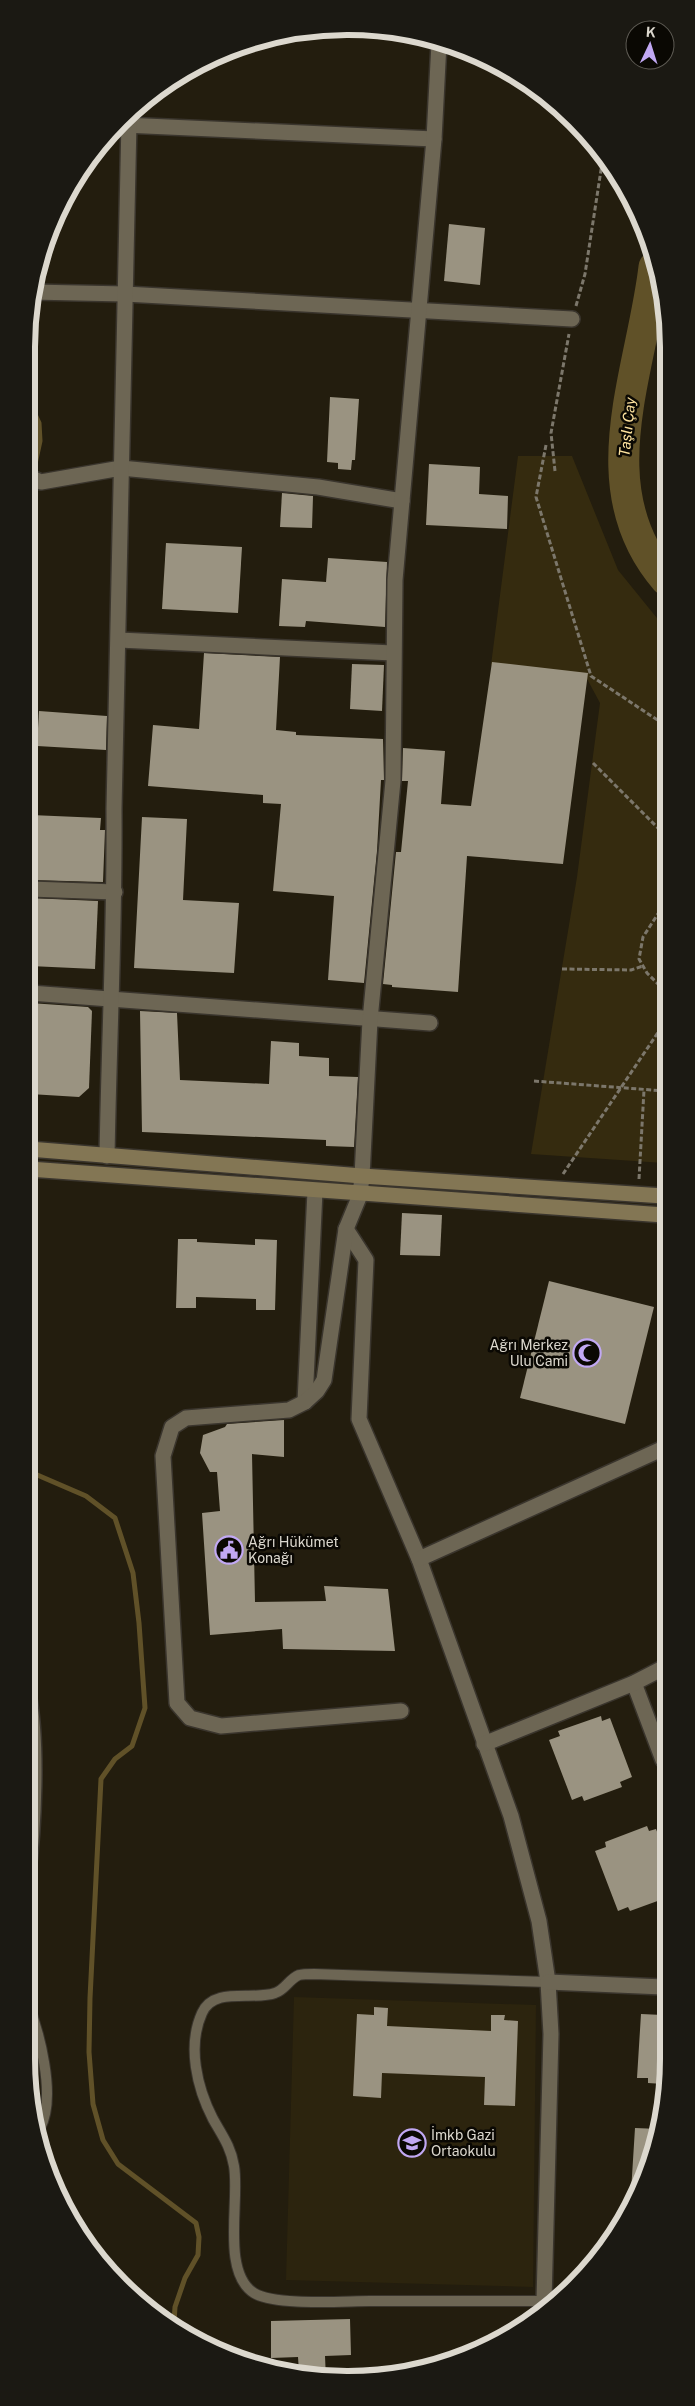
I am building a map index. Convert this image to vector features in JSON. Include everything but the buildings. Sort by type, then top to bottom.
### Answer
[{"type":"main road","points":[[35,1150],[362,1176],[660,1196]]},
{"type":"main road","points":[[35,1169],[360,1195],[660,1215]]},
{"type":"street","points":[[401,1711],[221,1726],[190,1718],[177,1703],[163,1456],[172,1427],[186,1418],[289,1410],[305,1402],[317,1391],[324,1380],[346,1229],[360,1195],[362,1176],[370,1020],[392,781],[395,580],[434,139],[439,49]]},
{"type":"street","points":[[130,124],[434,139]]},
{"type":"street","points":[[107,1156],[110,998],[115,892],[114,809],[119,640],[127,127]]},
{"type":"street","points":[[40,292],[125,294],[572,319]]},
{"type":"street","points":[[36,480],[121,468],[318,487],[402,500]]},
{"type":"street","points":[[119,640],[393,653]]},
{"type":"street","points":[[35,889],[115,892]]},
{"type":"street","points":[[35,993],[370,1020],[430,1022]]},
{"type":"street","points":[[305,1402],[314,1191]]},
{"type":"street","points":[[346,1229],[366,1260],[359,1419],[419,1560],[511,1816],[539,1921],[548,1982],[551,2034],[546,2299]]},
{"type":"street","points":[[419,1560],[660,1450]]},
{"type":"street","points":[[484,1744],[634,1683],[660,1670]]},
{"type":"street","points":[[634,1683],[660,1752]]},
{"type":"street","points":[[548,1982],[660,1987]]},
{"type":"lane","points":[[538,2306],[310,2301],[264,2298],[253,2292],[240,2276],[236,2261],[235,2184],[232,2154],[227,2141],[213,2119],[198,2082],[195,2054],[202,2014],[210,2003],[223,1997],[273,1994],[299,1975],[548,1982]]},
{"type":"lane","points":[[35,2034],[47,2081],[46,2113],[42,2123]]},
{"type":"path","points":[[546,445],[536,497],[590,676],[660,722]]},
{"type":"path","points":[[593,763],[660,830]]},
{"type":"path","points":[[660,911],[643,937],[639,959],[660,985]]},
{"type":"path","points":[[562,969],[631,970],[643,966]]},
{"type":"path","points":[[552,1189],[660,1030]]},
{"type":"path","points":[[534,1081],[660,1091]]},
{"type":"path","points":[[638,1194],[644,1090]]},
{"type":"shaded area","points":[[518,456],[572,456],[618,570],[660,622],[660,1163],[531,1154],[577,877],[600,703],[586,677],[491,665]]},
{"type":"shaded area","name":"İmkb Gazi Ortaokulu","points":[[294,1997],[536,2005],[533,2287],[286,2280]]},
{"type":"waterway","name":"Taşlı Çay","points":[[652,280],[631,387],[624,468],[629,507],[642,544],[660,571]]},
{"type":"waterway","points":[[35,414],[39,423],[40,441],[35,464]]},
{"type":"waterway","points":[[35,1474],[86,1496],[115,1518],[133,1573],[139,1623],[145,1708],[132,1746],[115,1759],[101,1779],[89,2052],[93,2104],[103,2140],[118,2164],[196,2223],[199,2237],[198,2255],[185,2278],[175,2307],[174,2318]]},
{"type":"place","name":"Ağrı Merkez Ulu Cami","points":[[587,1353]]},
{"type":"place","name":"Ağrı Hükümet Konağı","points":[[229,1550]]},
{"type":"place","name":"İmkb Gazi Ortaokulu","points":[[412,2143]]}]
